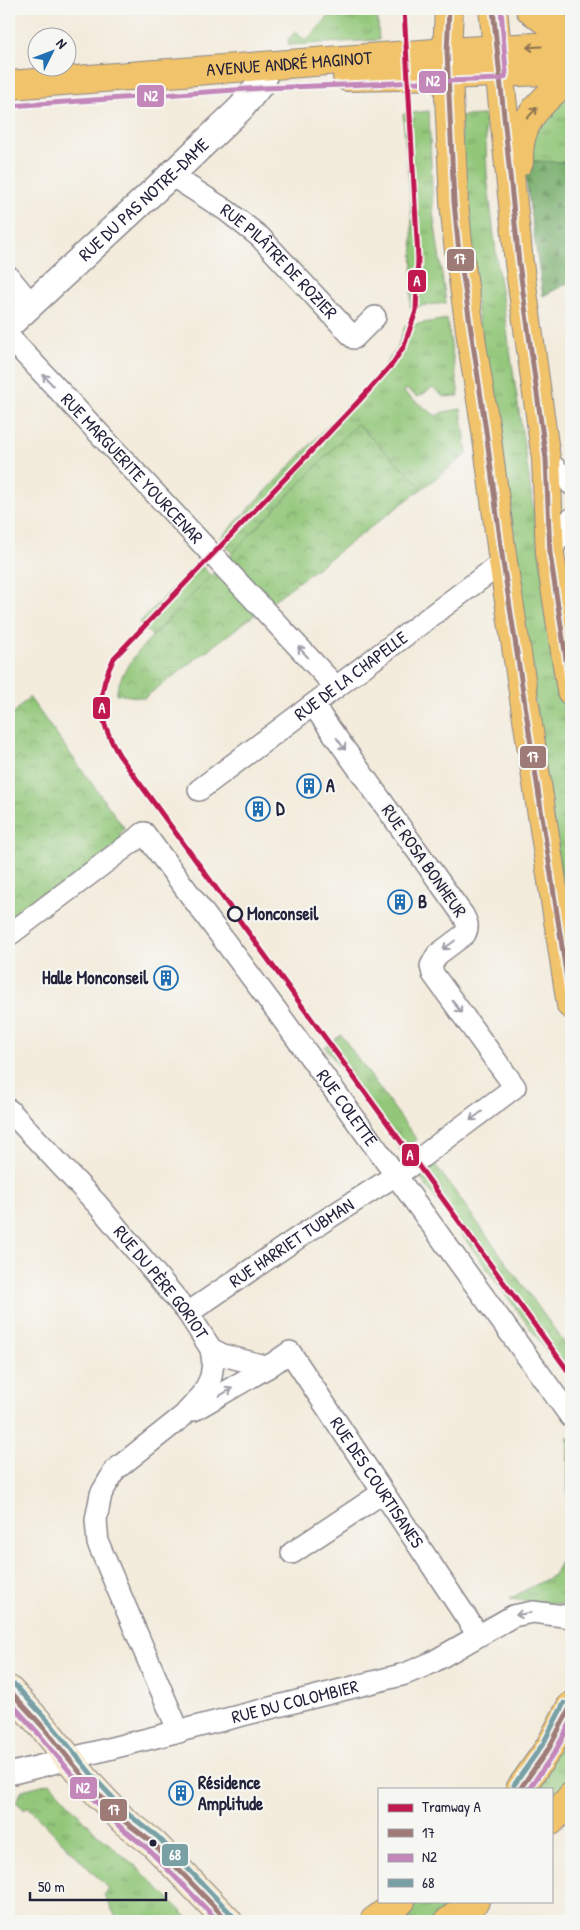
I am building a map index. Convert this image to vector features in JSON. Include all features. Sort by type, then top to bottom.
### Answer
[{"type":"main road","points":[[449,9],[459,63],[484,97],[489,112],[506,229],[518,263]]},
{"type":"main road","points":[[463,9],[454,202],[458,243],[571,1005]]},
{"type":"main road","points":[[493,9],[518,263],[546,459],[550,554],[571,691]]},
{"type":"main road","points":[[530,9],[543,19],[571,34]]},
{"type":"main road","name":"AVENUE ANDRÉ MAGINOT","points":[[9,85],[263,74],[389,76],[459,63],[498,61],[571,45]]},
{"type":"main road","name":"AVENUE ANDRÉ MAGINOT","points":[[498,61],[571,70]]},
{"type":"main road","name":"AVENUE ANDRÉ MAGINOT","points":[[9,99],[263,74]]},
{"type":"main road","points":[[518,263],[522,231],[518,148],[527,118],[571,76]]},
{"type":"main road","points":[[9,1690],[44,1728],[91,1786],[124,1821],[153,1843],[228,1921]]},
{"type":"main road","points":[[521,1788],[549,1748],[571,1706]]},
{"type":"main road","points":[[552,1820],[571,1797]]},
{"type":"main road","points":[[374,1921],[400,1902]]},
{"type":"main road","points":[[449,1921],[474,1902]]},
{"type":"street","name":"RUE DU PAS NOTRE-DAME","points":[[9,325],[241,108],[263,74]]},
{"type":"street","name":"RUE PILÂTRE DE ROZIER","points":[[171,175],[227,211],[260,237],[354,338],[376,316]]},
{"type":"street","points":[[9,277],[31,304]]},
{"type":"street","name":"RUE MARGUERITE YOURCENAR","points":[[9,338],[336,687]]},
{"type":"street","points":[[546,459],[571,484]]},
{"type":"street","points":[[550,554],[566,524],[571,519]]},
{"type":"street","name":"RUE DE LA CHAPELLE","points":[[199,790],[504,562]]},
{"type":"street","name":"RUE ROSA BONHEUR","points":[[313,705],[468,924],[468,929],[464,934],[437,955],[431,968],[433,974],[515,1087]]},
{"type":"street","name":"RUE COLETTE","points":[[9,935],[144,833],[550,1385],[571,1417]]},
{"type":"street","name":"RUE HARRIET TUBMAN","points":[[188,1313],[302,1235],[396,1175],[515,1087]]},
{"type":"street","name":"RUE DU PÈRE GORIOT","points":[[9,1110],[98,1205],[188,1313],[211,1348],[213,1363],[211,1377],[203,1394],[183,1416],[115,1470],[101,1494],[96,1520],[98,1543],[179,1732]]},
{"type":"street","points":[[211,1348],[223,1355],[268,1367]]},
{"type":"street","name":"RUE DES COURTISANES","points":[[183,1416],[268,1367],[290,1352],[478,1635]]},
{"type":"street","points":[[550,1385],[571,1394]]},
{"type":"street","points":[[292,1553],[382,1493]]},
{"type":"street","name":"RUE DU COLOMBIER","points":[[9,1774],[405,1674],[431,1663],[513,1616],[533,1612],[571,1617]]},
{"type":"green space","points":[[326,9],[377,9],[379,40],[289,45],[288,39],[295,32],[306,41],[331,14]]},
{"type":"green space","points":[[571,95],[571,162],[523,161],[532,133],[566,96]]},
{"type":"green space","points":[[429,111],[433,212],[446,303],[410,307],[413,259],[403,114]]},
{"type":"green space","points":[[485,115],[487,176],[498,270],[571,761],[571,946],[467,243],[460,116]]},
{"type":"green space","points":[[523,161],[571,162],[570,282],[543,296]]},
{"type":"green space","points":[[447,319],[459,396],[444,397],[433,388],[418,397],[406,389],[404,393],[436,416],[443,412],[461,409],[467,454],[423,488],[357,424],[233,554],[220,539],[381,371],[397,348],[405,326]]},
{"type":"green space","points":[[357,424],[423,488],[144,698],[116,694],[123,675],[141,648]]},
{"type":"green space","points":[[198,562],[211,576],[152,636],[139,623]]},
{"type":"green space","points":[[29,697],[125,829],[119,834],[123,840],[9,927],[9,718]]},
{"type":"green space","points":[[341,1035],[417,1140],[401,1150],[325,1047]]},
{"type":"green space","points":[[435,1164],[571,1352],[571,1362],[560,1369],[419,1176]]},
{"type":"green space","points":[[568,1436],[571,1441],[571,1605],[509,1599],[554,1575],[562,1560],[567,1543]]},
{"type":"green space","points":[[571,1727],[571,1777],[552,1805],[552,1788],[533,1788]]},
{"type":"green space","points":[[50,1783],[97,1834],[139,1869],[191,1921],[118,1921],[104,1895],[109,1889],[28,1807],[25,1810],[16,1802],[22,1790]]},
{"type":"green space","points":[[413,1902],[457,1902],[430,1921],[390,1921]]},
{"type":"tram line","name":"A","points":[[404,9],[418,258],[416,311],[404,346],[393,363],[358,402],[114,658],[104,684],[102,696],[103,719],[119,755],[571,1375]]},
{"type":"transit line","name":"17","points":[[449,9],[447,52],[454,202],[458,243],[503,562],[571,1005]]},
{"type":"transit line","name":"17","points":[[493,9],[519,263],[546,459],[550,554],[571,691]]},
{"type":"transit line","name":"N2","points":[[10,106],[263,88],[501,79],[505,77],[506,72],[501,9]]},
{"type":"transit line","name":"68","points":[[15,1685],[50,1723],[97,1781],[129,1815],[158,1837],[233,1916]]},
{"type":"transit line","name":"17","points":[[9,1690],[44,1728],[91,1786],[124,1821],[153,1843],[228,1921]]},
{"type":"transit line","name":"N2","points":[[9,1701],[86,1791],[119,1826],[148,1849],[218,1921]]},
{"type":"transit line","name":"68","points":[[514,1785],[543,1744],[564,1703]]},
{"type":"transit line","name":"17","points":[[521,1788],[549,1748],[571,1706]]},
{"type":"transit line","name":"N2","points":[[530,1788],[555,1752],[571,1722]]},
{"type":"place","name":"A","points":[[309,786]]},
{"type":"place","name":"D","points":[[258,809]]},
{"type":"place","name":"B","points":[[400,902]]},
{"type":"place","name":"Monconseil","points":[[235,914]]},
{"type":"place","name":"Halle Monconseil","points":[[166,978]]},
{"type":"place","name":"Résidence Amplitude","points":[[181,1793]]}]
